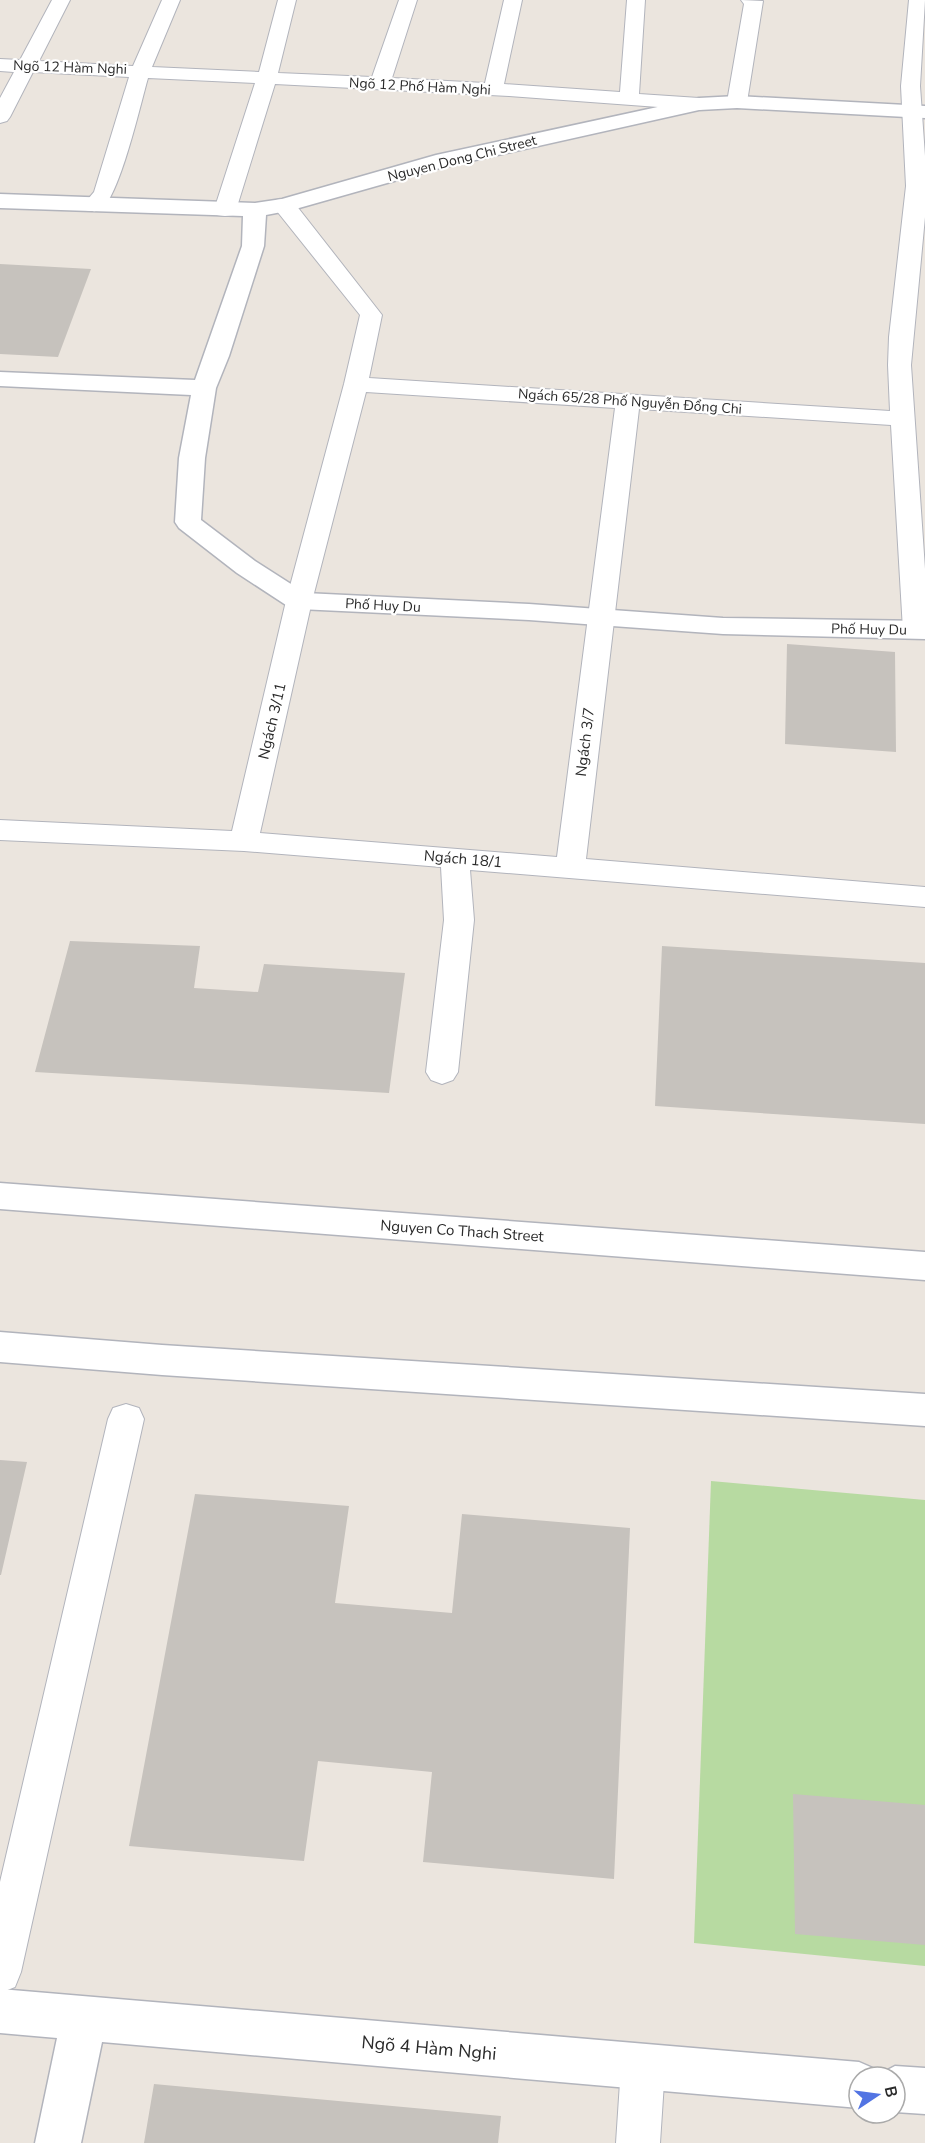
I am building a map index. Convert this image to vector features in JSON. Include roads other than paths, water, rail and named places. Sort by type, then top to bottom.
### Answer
[{"type":"street","name":"Nguyen Dong Chi Street","points":[[0,201],[255,210],[284,205],[436,162],[699,104],[737,102],[918,111]]},
{"type":"street","points":[[255,210],[253,246],[218,356],[204,388],[192,458],[188,522],[246,567],[298,601]]},
{"type":"street","points":[[0,379],[204,388]]},
{"type":"street","name":"Phố Huy Du","points":[[298,601],[601,617],[723,626],[921,630]]},
{"type":"street","name":"Nguyen Co Thach Street","points":[[0,1196],[925,1266]]},
{"type":"street","points":[[0,1347],[162,1360],[925,1410]]},
{"type":"street","name":"Ngõ 4 Hàm Nghi","points":[[0,2011],[847,2084]]},
{"type":"street","points":[[58,2143],[84,2018]]},
{"type":"street","points":[[907,2090],[925,2091]]},
{"type":"lane","points":[[0,117],[61,0]]},
{"type":"lane","points":[[94,205],[104,193],[141,70],[171,0]]},
{"type":"lane","points":[[225,210],[267,77],[286,0]]},
{"type":"lane","points":[[380,84],[408,0]]},
{"type":"lane","points":[[493,90],[513,0]]},
{"type":"lane","points":[[628,99],[636,0]]},
{"type":"lane","points":[[737,102],[754,1],[750,0]]},
{"type":"lane","points":[[918,0],[915,19],[918,111],[916,194],[919,235],[900,362],[900,399],[921,630]]},
{"type":"lane","name":"Ngõ 12 Hàm Nghi","points":[[0,64],[141,70]]},
{"type":"lane","name":"Ngõ 12 Phố Hàm Nghi","points":[[141,70],[699,104]]},
{"type":"lane","name":"Ngách 3/11","points":[[244,841],[298,601],[357,384],[371,315],[284,205]]},
{"type":"lane","name":"Ngách 65/28 Phố Nguyễn Đổng Chi","points":[[357,384],[903,419]]},
{"type":"lane","name":"Ngách 3/7","points":[[570,868],[628,401]]},
{"type":"lane","name":"Ngách 18/1","points":[[0,830],[244,841],[925,897]]},
{"type":"lane","points":[[442,1072],[459,920],[455,859]]},
{"type":"lane","points":[[0,1972],[126,1419]]},
{"type":"lane","points":[[638,2143],[643,2067]]}]
